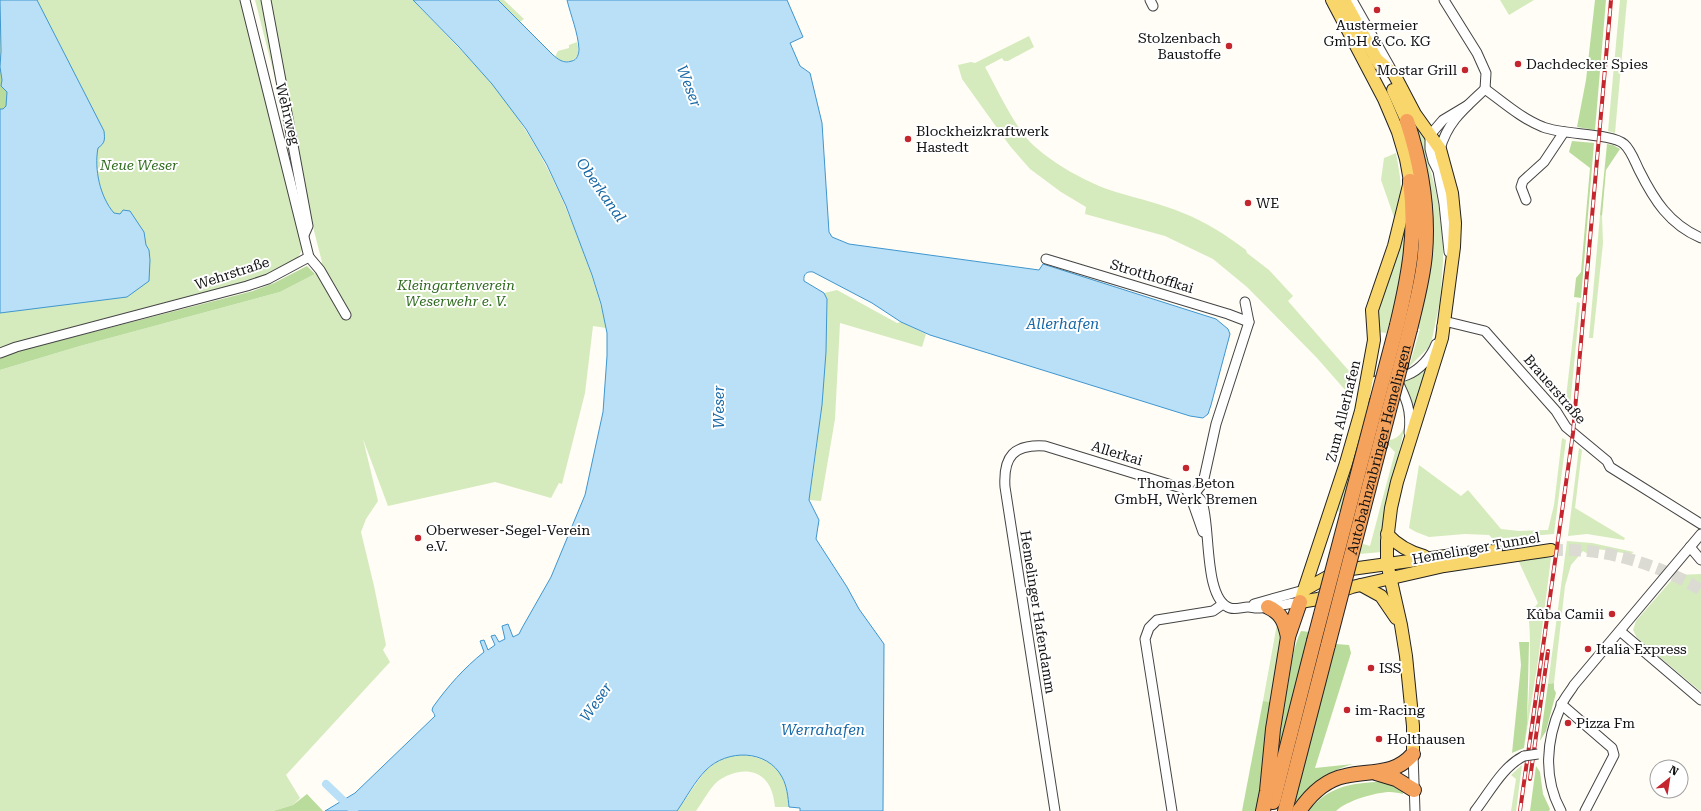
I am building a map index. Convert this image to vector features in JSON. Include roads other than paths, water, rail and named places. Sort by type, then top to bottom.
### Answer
[{"type":"highway","name":"Autobahnzubringer Hemelingen","points":[[1270,811],[1321,643],[1404,327],[1422,276],[1425,254],[1426,225],[1422,180],[1407,121]]},
{"type":"highway","name":"Autobahnzubringer Hemelingen","points":[[1404,327],[1411,254],[1413,211],[1410,181]]},
{"type":"highway","points":[[1263,811],[1267,791],[1273,729],[1288,637],[1302,596]]},
{"type":"highway","points":[[1268,607],[1276,610],[1282,616],[1288,637]]},
{"type":"highway","name":"Autobahnzubringer Hemelingen","points":[[1285,811],[1321,643]]},
{"type":"highway","points":[[1300,811],[1311,796],[1323,785],[1344,776],[1374,773],[1395,768],[1406,762],[1413,754]]},
{"type":"highway","points":[[1374,773],[1396,779],[1414,790]]},
{"type":"main road","points":[[1332,0],[1384,99],[1404,152],[1410,181]]},
{"type":"main road","name":"Autobahnzubringer Hemelingen","points":[[1344,0],[1391,86],[1407,121]]},
{"type":"main road","points":[[1376,58],[1394,74],[1415,114],[1440,149],[1452,193],[1455,223],[1454,247],[1442,338],[1405,454],[1391,508],[1388,534],[1387,563],[1401,625],[1410,690],[1413,754]]},
{"type":"main road","name":"Zum Allerhafen","points":[[1302,596],[1346,463],[1361,411],[1373,348],[1372,310],[1394,246],[1410,181]]},
{"type":"main road","points":[[1388,534],[1399,546],[1410,552],[1429,558]]},
{"type":"main road","name":"Hemelinger Tunnel","points":[[1551,550],[1444,566],[1361,585],[1318,599],[1302,596],[1329,576],[1344,570],[1475,552],[1551,550]]},
{"type":"main road","points":[[1361,585],[1382,596],[1401,625]]},
{"type":"street","name":"Wehrweg","points":[[245,0],[304,235]]},
{"type":"street","points":[[266,0],[308,226],[304,235],[309,257],[320,270],[346,315]]},
{"type":"street","points":[[1352,0],[1394,74]]},
{"type":"street","points":[[1440,149],[1444,136],[1451,123],[1485,89],[1486,73],[1477,53],[1444,0]]},
{"type":"street","points":[[1485,89],[1527,120],[1544,128],[1616,139],[1624,144],[1652,195],[1672,220],[1686,232],[1701,238]]},
{"type":"street","points":[[1450,275],[1445,213],[1438,172],[1430,149],[1430,136],[1443,120],[1468,105]]},
{"type":"street","points":[[1526,200],[1521,188],[1523,181],[1544,162],[1564,132]]},
{"type":"street","name":"Wehrstraße","points":[[0,353],[16,347],[247,286],[268,279],[309,257]]},
{"type":"street","name":"Strotthoffkai","points":[[1046,259],[1249,322]]},
{"type":"street","points":[[1245,302],[1249,322],[1216,424],[1203,483],[1193,496],[1207,545],[1217,598],[1223,604],[1234,609],[1268,607],[1302,596]]},
{"type":"street","points":[[1361,411],[1372,383],[1382,379],[1406,376],[1423,364],[1434,350],[1444,321]]},
{"type":"street","name":"Brauerstraße","points":[[1444,321],[1485,331],[1556,411],[1566,426],[1607,461],[1610,467],[1701,524]]},
{"type":"street","points":[[1395,377],[1404,392],[1410,414],[1405,454]]},
{"type":"street","name":"Hemelinger Hafendamm","points":[[1045,446],[1027,446],[1019,450],[1007,462],[1004,472],[1005,487],[1055,811]]},
{"type":"street","name":"Allerkai","points":[[1045,446],[1181,488],[1193,496]]},
{"type":"street","points":[[1561,811],[1553,796],[1548,771],[1553,725],[1561,704],[1574,685],[1701,534]]},
{"type":"street","points":[[1690,548],[1701,560]]},
{"type":"street","points":[[1248,607],[1256,603],[1302,596]]},
{"type":"street","points":[[1172,811],[1144,639],[1149,628],[1157,620],[1213,611],[1223,604]]},
{"type":"street","points":[[1620,631],[1701,700]]},
{"type":"street","points":[[1561,704],[1612,748],[1614,755],[1585,811]]},
{"type":"street","points":[[1413,754],[1415,811]]},
{"type":"street","points":[[1475,811],[1515,761],[1524,756],[1549,754]]},
{"type":"water","name":"Neue Weser","points":[[0,0],[37,0],[104,131],[104,141],[98,148],[97,165],[99,182],[105,199],[114,213],[120,214],[123,210],[130,211],[144,232],[146,245],[149,250],[149,281],[127,297],[0,313],[0,109],[3,109],[6,106],[7,92],[1,86]]},
{"type":"water","points":[[413,0],[498,0],[553,55],[561,61],[566,62],[572,61],[576,58],[579,49],[576,31],[567,0],[787,0],[803,37],[790,43],[800,66],[810,73],[822,123],[829,232],[832,237],[849,244],[1039,270],[1043,264],[1216,319],[1228,329],[1230,334],[1211,405],[1208,414],[1203,418],[1190,416],[930,335],[901,322],[872,303],[813,272],[809,272],[805,275],[804,281],[824,293],[827,299],[826,352],[822,405],[809,500],[819,520],[816,539],[847,587],[859,609],[884,644],[883,811],[800,811],[800,808],[789,807],[785,784],[775,768],[767,761],[746,755],[725,758],[706,770],[694,784],[677,811],[325,811],[355,793],[435,716],[432,710],[439,699],[463,671],[484,652],[480,641],[484,640],[488,650],[495,645],[491,636],[495,635],[499,642],[505,639],[502,626],[508,624],[513,637],[519,634],[551,577],[585,495],[603,412],[607,333],[601,304],[592,275],[566,206],[547,165],[526,129],[492,84],[459,47]]},
{"type":"waterway","points":[[326,784],[354,811]]},
{"type":"tunnel","points":[[1551,550],[1588,551],[1617,556],[1647,564],[1675,576],[1701,590]]},
{"type":"railway","points":[[1520,811],[1573,433],[1611,0]]},
{"type":"railway","points":[[1530,779],[1548,651]]},
{"type":"place","name":"Austermeier GmbH & Co. KG","points":[[1377,10]]},
{"type":"place","name":"Stolzenbach Baustoffe","points":[[1229,46]]},
{"type":"place","name":"Dachdecker Spies","points":[[1518,64]]},
{"type":"place","name":"Mostar Grill","points":[[1465,70]]},
{"type":"place","name":"Blockheizkraftwerk Hastedt","points":[[908,139]]},
{"type":"place","name":"WE","points":[[1248,203]]},
{"type":"place","name":"Thomas Beton GmbH, Werk Bremen","points":[[1186,468]]},
{"type":"place","name":"Oberweser-Segel-Verein e.V.","points":[[418,538]]},
{"type":"place","name":"Kûba Camii","points":[[1612,614]]},
{"type":"place","name":"Italia Express","points":[[1588,649]]},
{"type":"place","name":"ISS","points":[[1371,668]]},
{"type":"place","name":"im-Racing","points":[[1347,710]]},
{"type":"place","name":"Pizza Fm","points":[[1568,723]]},
{"type":"place","name":"Holthausen","points":[[1379,739]]},
{"type":"water label","name":"Weser","points":[[689,86]]},
{"type":"water label","name":"Oberkanal","points":[[601,190]]},
{"type":"water label","name":"Allerhafen","points":[[1063,324]]},
{"type":"water label","name":"Weser","points":[[719,407]]},
{"type":"water label","name":"Weser","points":[[596,702]]},
{"type":"water label","name":"Werrahafen","points":[[823,730]]},
{"type":"park label","name":"Kleingartenverein Weserwehr e. V.","points":[[456,294]]}]
